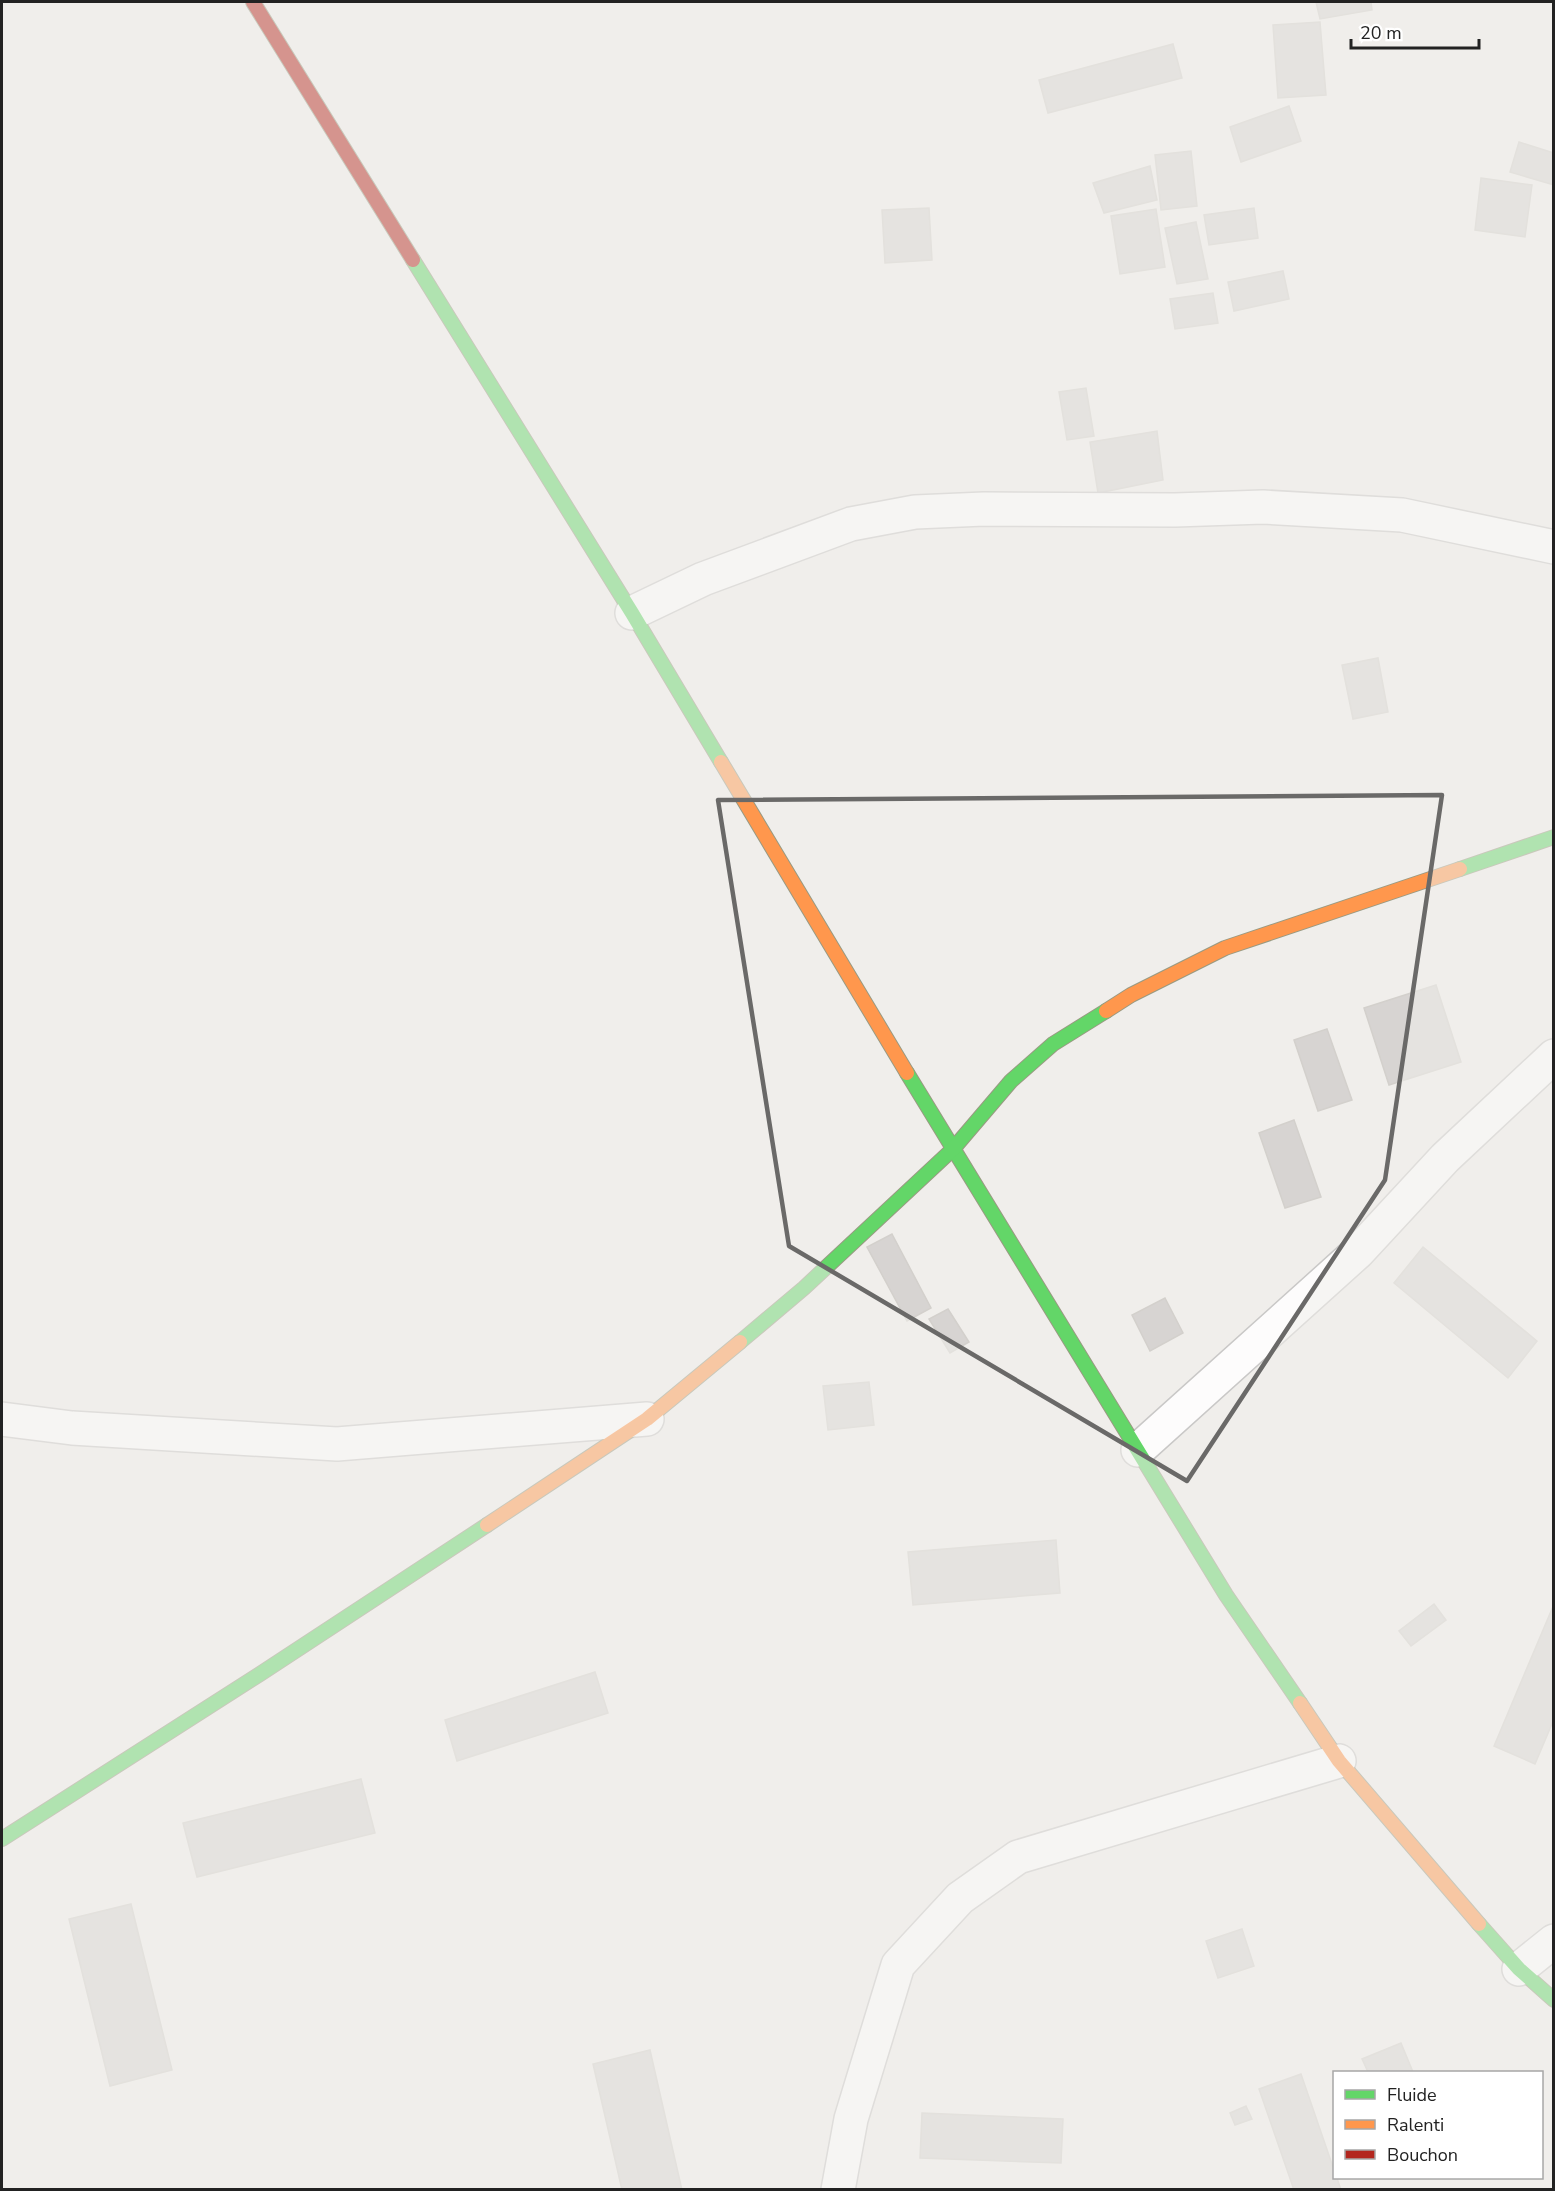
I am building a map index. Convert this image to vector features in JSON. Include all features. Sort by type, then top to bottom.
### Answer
[{"type":"street","points":[[253,2],[632,613],[953,1149],[1226,1595],[1339,1761],[1448,1890],[1519,1969],[1554,2001]]},
{"type":"street","points":[[632,613],[703,579],[851,524],[915,512],[984,509],[1175,510],[1263,507],[1401,514],[1554,547]]},
{"type":"street","points":[[2,1839],[250,1681],[647,1419],[804,1288],[953,1149],[1011,1081],[1053,1044],[1131,995],[1225,948],[1554,837]]},
{"type":"street","points":[[1138,1450],[1358,1252],[1445,1158],[1554,1056]]},
{"type":"street","points":[[2,1419],[72,1428],[337,1444],[647,1419]]},
{"type":"street","points":[[838,2190],[850,2119],[898,1965],[960,1898],[1018,1857],[1339,1761]]},
{"type":"street","points":[[1519,1969],[1554,1941]]},
{"type":"highlighted area","points":[[1442,795],[1385,1180],[1187,1481],[789,1246],[718,800]]},
{"type":"building","points":[[1316,2],[1371,2],[1372,10],[1320,19]]},
{"type":"building","points":[[1320,22],[1326,95],[1278,98],[1273,25]]},
{"type":"building","points":[[1173,44],[1182,78],[1048,113],[1039,80]]},
{"type":"building","points":[[1289,106],[1301,141],[1241,162],[1230,127]]},
{"type":"building","points":[[1519,142],[1554,153],[1554,185],[1510,172]]},
{"type":"building","points":[[1191,151],[1197,206],[1161,210],[1155,155]]},
{"type":"building","points":[[1150,166],[1157,200],[1104,213],[1093,183]]},
{"type":"building","points":[[1481,178],[1532,185],[1525,237],[1475,230]]},
{"type":"building","points":[[929,208],[932,260],[885,263],[882,210]]},
{"type":"building","points":[[1254,208],[1258,238],[1209,245],[1204,215]]},
{"type":"building","points":[[1156,209],[1165,267],[1120,274],[1111,216]]},
{"type":"building","points":[[1196,222],[1208,279],[1177,284],[1165,228]]},
{"type":"building","points":[[1283,271],[1289,299],[1234,311],[1228,282]]},
{"type":"building","points":[[1213,293],[1218,323],[1175,329],[1170,299]]},
{"type":"building","points":[[1086,388],[1094,436],[1067,440],[1059,392]]},
{"type":"building","points":[[1157,431],[1163,480],[1098,493],[1090,442]]},
{"type":"building","points":[[1378,658],[1388,712],[1353,719],[1342,665]]},
{"type":"building","points":[[1436,985],[1461,1062],[1389,1085],[1364,1008]]},
{"type":"building","points":[[1327,1029],[1352,1100],[1318,1111],[1294,1040]]},
{"type":"building","points":[[1294,1120],[1321,1197],[1285,1208],[1259,1133]]},
{"type":"building","points":[[892,1234],[931,1308],[907,1321],[867,1247]]},
{"type":"building","points":[[1423,1247],[1537,1341],[1508,1378],[1394,1283]]},
{"type":"building","points":[[1165,1298],[1183,1333],[1150,1351],[1132,1315]]},
{"type":"building","points":[[948,1309],[969,1342],[950,1353],[929,1319]]},
{"type":"building","points":[[869,1382],[874,1425],[828,1430],[823,1386]]},
{"type":"building","points":[[1056,1540],[1060,1593],[913,1605],[908,1552]]},
{"type":"building","points":[[1434,1604],[1446,1620],[1411,1646],[1399,1631]]},
{"type":"building","points":[[1554,1604],[1554,1719],[1535,1764],[1494,1746]]},
{"type":"building","points":[[595,1672],[608,1713],[457,1761],[445,1720]]},
{"type":"building","points":[[361,1779],[375,1833],[197,1877],[183,1823]]},
{"type":"building","points":[[131,1904],[172,2070],[110,2086],[69,1919]]},
{"type":"building","points":[[1242,1929],[1254,1966],[1218,1978],[1206,1941]]},
{"type":"building","points":[[1401,2043],[1413,2071],[1368,2071],[1362,2059]]},
{"type":"building","points":[[650,2050],[682,2190],[622,2190],[593,2064]]},
{"type":"building","points":[[1301,2074],[1333,2167],[1333,2179],[1337,2179],[1341,2190],[1294,2190],[1259,2089]]},
{"type":"building","points":[[1246,2106],[1252,2119],[1235,2125],[1230,2113]]},
{"type":"building","points":[[922,2113],[1063,2119],[1061,2163],[920,2158]]},
{"type":"traffic: fast","points":[[413,260],[632,613],[721,762]]},
{"type":"traffic: fast","points":[[1460,869],[1554,837]]},
{"type":"traffic: fast","points":[[740,1342],[804,1288],[953,1149],[1011,1081],[1053,1044],[1106,1011]]},
{"type":"traffic: fast","points":[[907,1073],[1226,1595],[1300,1703]]},
{"type":"traffic: fast","points":[[2,1839],[487,1525]]},
{"type":"traffic: fast","points":[[1479,1924],[1519,1969],[1554,2000]]},
{"type":"traffic: slow","points":[[721,762],[907,1073]]},
{"type":"traffic: slow","points":[[1106,1011],[1131,995],[1225,948],[1460,869]]},
{"type":"traffic: slow","points":[[487,1525],[647,1419],[740,1342]]},
{"type":"traffic: slow","points":[[1300,1703],[1339,1761],[1479,1924]]},
{"type":"traffic: jam","points":[[253,2],[413,260]]}]
